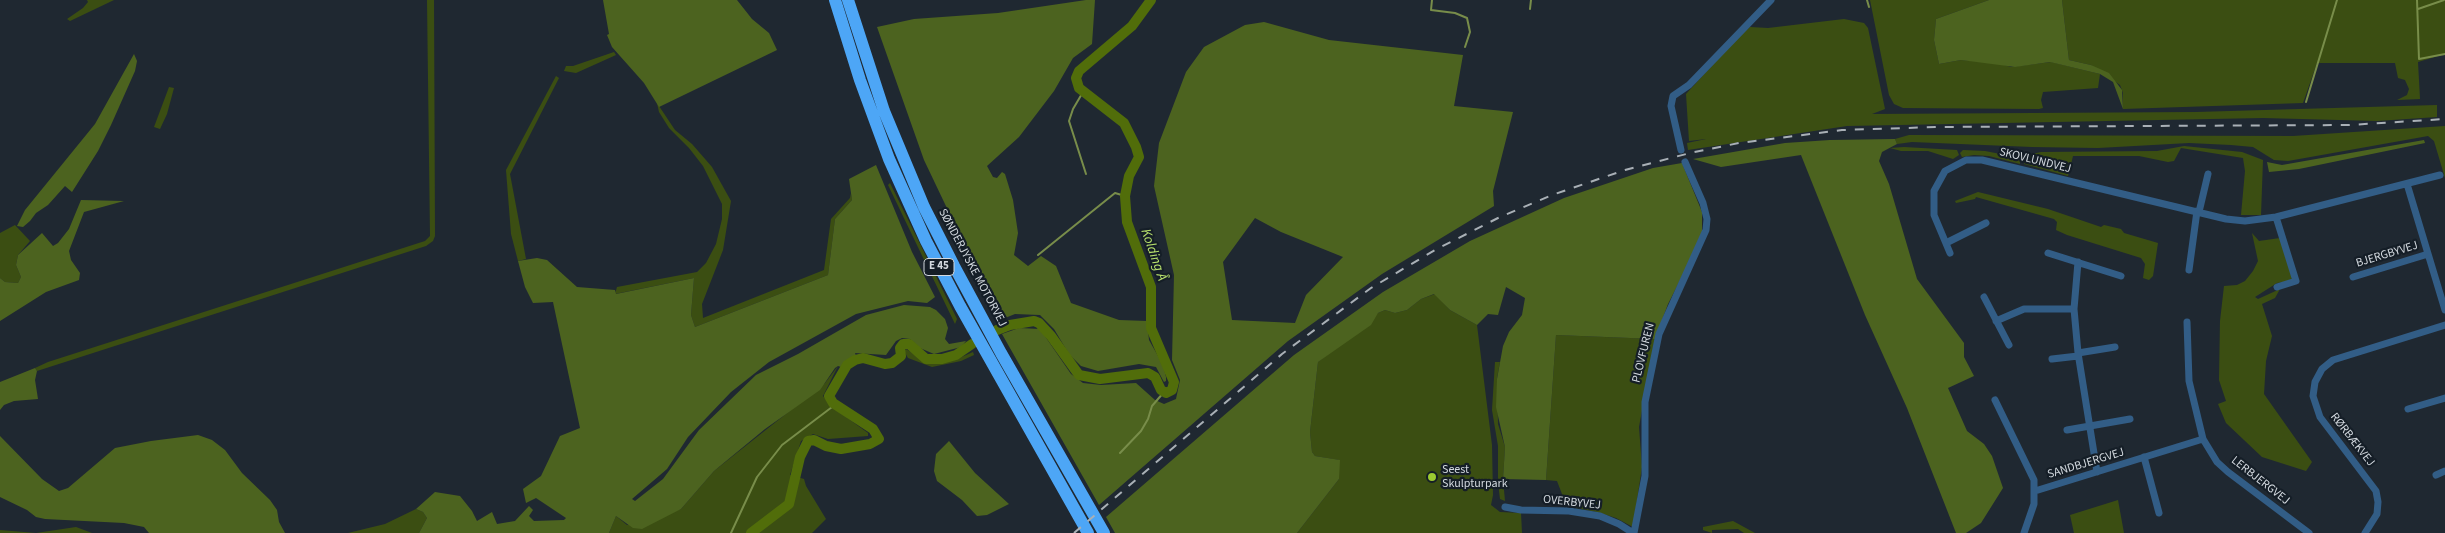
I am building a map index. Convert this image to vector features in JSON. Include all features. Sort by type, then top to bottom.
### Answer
[{"type":"highway","name":"E 45","points":[[834,0],[860,80],[886,150],[926,241],[960,306],[1088,533]]},
{"type":"highway","name":"SØNDERJYSKE MOTORVEJ","points":[[848,0],[884,111],[924,206],[954,266],[1104,533]]},
{"type":"street","points":[[1681,150],[1671,106],[1673,96],[1689,86],[1771,0]]},
{"type":"street","name":"SKOVLUNDVEJ","points":[[1950,253],[1934,215],[1934,192],[1946,171],[1966,160],[1982,160],[2245,221],[2276,217],[2440,175]]},
{"type":"street","name":"PLOVFUREN","points":[[1633,533],[1641,505],[1645,476],[1645,402],[1659,334],[1706,230],[1707,219],[1703,203],[1685,162]]},
{"type":"street","points":[[2189,270],[2198,211],[2208,174]]},
{"type":"street","name":"BJERGBYVEJ","points":[[2408,184],[2445,310]]},
{"type":"street","points":[[2276,217],[2296,281],[2277,287]]},
{"type":"street","points":[[1946,243],[1986,223]]},
{"type":"street","points":[[2048,253],[2121,276]]},
{"type":"street","name":"BJERGBYVEJ","points":[[2353,277],[2428,254]]},
{"type":"street","points":[[2078,262],[2074,309],[2078,355],[2088,426],[2097,472]]},
{"type":"street","points":[[1984,297],[2009,345]]},
{"type":"street","points":[[1996,321],[2024,308],[2074,309]]},
{"type":"street","name":"LERBJERGVEJ","points":[[2186,322],[2189,381],[2203,439],[2218,462],[2228,472],[2309,533]]},
{"type":"street","name":"RØRBÆKVEJ","points":[[2365,533],[2377,514],[2378,502],[2376,491],[2316,410],[2313,396],[2315,382],[2322,369],[2333,360],[2445,325]]},
{"type":"street","points":[[2052,359],[2115,346]]},
{"type":"street","points":[[2408,409],[2445,398]]},
{"type":"street","name":"SANDBJERGVEJ","points":[[1996,400],[2032,474],[2035,491],[2032,517],[2024,533]]},
{"type":"street","points":[[2067,430],[2130,418]]},
{"type":"street","name":"SANDBJERGVEJ","points":[[2035,491],[2203,439]]},
{"type":"street","name":"SANDBJERGVEJ","points":[[2144,458],[2159,513]]},
{"type":"street","points":[[2436,475],[2445,471]]},
{"type":"street","name":"OVERBYVEJ","points":[[1505,507],[1521,510],[1569,511],[1600,516],[1619,524],[1633,533]]},
{"type":"green space","points":[[87,0],[114,0],[70,21],[67,19],[83,8],[88,2]]},
{"type":"green space","points":[[427,0],[434,0],[435,236],[433,241],[426,246],[37,371],[35,368],[48,362],[425,241],[430,236]]},
{"type":"green space","points":[[603,0],[737,0],[752,19],[769,33],[777,50],[659,107],[644,83],[612,47],[607,35],[609,34]]},
{"type":"green space","points":[[1095,0],[1092,44],[1073,58],[1054,91],[1019,137],[987,166],[993,177],[997,178],[1002,172],[1005,174],[1013,200],[1018,233],[1014,255],[1028,266],[1041,256],[1056,266],[1071,303],[1119,320],[1147,321],[1149,340],[1163,365],[1166,377],[1164,382],[1156,367],[1139,364],[1098,371],[1081,366],[1069,354],[1054,329],[1040,315],[1015,314],[1000,320],[1002,314],[1001,306],[975,267],[924,160],[877,27],[914,19],[998,13]]},
{"type":"green space","points":[[1870,0],[1989,0],[1936,19],[1934,40],[1939,64],[1961,60],[1997,63],[2011,67],[2051,62],[2100,74],[2098,88],[2043,92],[2041,100],[2043,108],[2039,109],[1903,108],[1894,104],[1889,95]]},
{"type":"green space","points":[[1989,0],[2062,0],[2069,60],[2091,65],[2109,73],[2122,90],[2123,109],[2113,82],[2100,74],[2050,62],[2015,67],[1961,60],[1939,64],[1934,40],[1936,19]]},
{"type":"green space","points":[[2062,0],[2445,0],[2445,54],[2418,62],[2420,99],[2397,100],[2407,95],[2409,89],[2405,80],[2398,78],[2395,63],[2317,63],[2303,103],[2123,109],[2123,93],[2120,85],[2091,65],[2069,60]]},
{"type":"green space","points":[[1844,19],[1864,23],[1868,28],[1885,109],[1872,114],[2196,112],[2437,105],[2437,117],[2377,121],[2263,118],[1847,126],[1688,150],[1687,143],[1706,139],[1689,141],[1686,94],[1738,37],[1750,27],[1768,28]]},
{"type":"green space","points":[[1264,22],[1329,40],[1463,55],[1454,106],[1513,112],[1493,191],[1494,206],[1382,274],[1288,341],[1099,505],[1002,334],[1019,328],[1040,329],[1071,374],[1083,383],[1101,385],[1136,383],[1155,400],[1164,404],[1176,399],[1180,380],[1172,360],[1174,275],[1154,186],[1159,143],[1186,72],[1204,47],[1245,25]],"holes":[[[1255,218],[1281,232],[1343,257],[1306,295],[1295,323],[1232,320],[1223,262]]]},
{"type":"green space","points":[[614,52],[616,55],[576,73],[564,71],[566,66],[573,66]]},
{"type":"green space","points":[[134,54],[137,61],[135,71],[111,125],[98,151],[72,192],[65,186],[48,205],[36,213],[23,227],[17,226],[25,210],[95,124]]},
{"type":"green space","points":[[556,76],[559,78],[510,174],[526,259],[518,261],[511,234],[506,170]]},
{"type":"green space","points":[[169,87],[174,88],[167,114],[160,129],[154,127]]},
{"type":"green space","points":[[657,103],[675,130],[692,144],[712,167],[731,201],[723,250],[702,304],[703,318],[824,270],[831,219],[850,198],[851,193],[852,200],[835,219],[828,275],[695,327],[691,315],[694,278],[615,294],[617,287],[697,272],[706,263],[716,244],[722,219],[722,204],[703,166],[689,148],[669,128],[659,112]]},
{"type":"green space","points":[[2445,126],[2445,178],[2434,141],[2428,136],[2288,161],[2274,160],[2253,147],[2231,145],[2189,143],[2098,148],[2032,147],[1912,142],[1897,144],[1895,139],[1909,135],[2293,136]]},
{"type":"green space","points":[[1895,139],[1897,144],[1882,152],[1879,161],[1889,184],[1917,279],[1964,343],[1964,357],[1974,376],[1948,388],[1967,431],[1984,444],[1992,456],[2003,488],[1981,523],[1966,533],[1956,533],[1907,408],[1865,315],[1801,155],[1721,167],[1693,159],[1785,143]]},
{"type":"green space","points":[[2424,140],[2425,143],[2299,169],[2269,172],[2267,162],[2282,165]]},
{"type":"green space","points":[[2184,146],[2242,152],[2263,160],[2261,215],[2241,215],[2245,171],[2243,158],[2181,148],[2174,161],[2168,162],[2139,156],[2073,156],[2068,176],[2024,164],[2027,155],[2041,152],[2157,151]]},
{"type":"green space","points":[[1890,148],[1957,150],[1959,155],[1953,159],[1928,151],[1901,151]]},
{"type":"green space","points":[[1963,150],[1985,151],[2016,157],[2020,160],[2020,164],[1989,156],[1974,155],[1962,157],[1960,153]]},
{"type":"green space","points":[[1682,163],[1702,212],[1702,232],[1696,249],[1668,304],[1655,339],[1556,335],[1546,480],[1503,479],[1505,447],[1496,407],[1497,379],[1503,346],[1509,332],[1522,315],[1525,298],[1506,287],[1498,315],[1488,314],[1477,325],[1450,310],[1434,294],[1421,299],[1407,310],[1395,313],[1385,310],[1378,313],[1371,325],[1318,362],[1310,432],[1312,452],[1315,456],[1340,460],[1339,479],[1297,533],[1115,533],[1106,517],[1294,355],[1383,292],[1470,241],[1564,198],[1653,168]]},
{"type":"green space","points":[[876,165],[912,252],[935,297],[927,303],[908,301],[856,314],[769,362],[731,392],[688,437],[667,469],[632,499],[635,501],[663,479],[699,430],[756,375],[798,354],[866,315],[904,305],[930,307],[945,319],[948,328],[945,339],[949,344],[966,341],[961,347],[934,354],[920,348],[910,339],[902,338],[896,341],[886,355],[855,353],[856,356],[845,361],[841,367],[835,368],[820,390],[765,429],[714,471],[681,509],[642,529],[633,528],[616,516],[609,533],[419,533],[427,518],[423,512],[416,509],[435,492],[460,496],[477,521],[492,512],[497,524],[515,521],[529,506],[533,510],[529,516],[534,521],[564,520],[566,518],[536,498],[526,503],[523,489],[541,476],[560,436],[580,428],[553,302],[533,303],[525,287],[518,261],[537,258],[547,260],[577,287],[615,290],[616,294],[694,278],[691,315],[695,327],[828,275],[835,219],[852,200],[849,179]]},
{"type":"green space","points":[[890,183],[957,319],[955,324],[888,185]]},
{"type":"green space","points":[[1978,192],[2048,209],[2101,227],[2104,225],[2121,229],[2124,233],[2158,243],[2153,276],[2149,280],[2143,278],[2145,264],[2141,258],[2067,235],[2056,230],[2057,222],[2054,219],[1976,197],[1975,199],[1956,203],[1955,201]]},
{"type":"green space","points":[[81,200],[124,201],[84,212],[69,251],[71,260],[80,273],[79,280],[46,292],[0,321],[0,278],[5,282],[18,283],[21,277],[16,265],[18,255],[42,233],[53,246],[58,243],[69,229]]},
{"type":"green space","points":[[15,225],[30,241],[18,255],[16,265],[21,277],[18,283],[5,282],[0,278],[0,233]]},
{"type":"green space","points":[[2252,233],[2259,241],[2280,238],[2292,278],[2291,281],[2277,283],[2255,297],[2258,299],[2280,289],[2275,298],[2262,304],[2272,336],[2266,361],[2264,394],[2312,462],[2306,471],[2262,457],[2226,423],[2218,404],[2226,401],[2219,380],[2220,321],[2224,286],[2237,285],[2245,281],[2253,271],[2258,261]]},
{"type":"green space","points":[[1435,294],[1450,310],[1477,325],[1492,445],[1493,495],[1491,505],[1500,512],[1521,513],[1522,533],[1297,533],[1339,479],[1339,460],[1315,456],[1312,452],[1310,432],[1318,362],[1378,313],[1385,310],[1395,313],[1407,310],[1421,299]]},
{"type":"green space","points":[[1556,335],[1655,339],[1639,427],[1642,467],[1633,527],[1616,518],[1597,512],[1561,505],[1562,494],[1557,481],[1546,480]]},
{"type":"green space","points":[[906,349],[923,360],[936,362],[957,359],[973,352],[974,355],[961,361],[932,367],[908,358],[904,351]]},
{"type":"green space","points":[[1495,362],[1500,362],[1497,378],[1498,424],[1505,447],[1503,479],[1505,501],[1500,499],[1498,446],[1492,410]]},
{"type":"green space","points":[[838,366],[823,396],[832,407],[868,433],[868,436],[828,439],[813,434],[801,441],[790,475],[804,479],[806,486],[826,519],[812,533],[609,533],[616,516],[627,525],[681,509],[714,471],[825,383]]},
{"type":"green space","points":[[35,368],[37,371],[35,380],[38,399],[14,401],[4,405],[0,410],[0,382]]},
{"type":"green space","points":[[198,435],[212,440],[225,450],[242,473],[270,500],[277,510],[279,522],[285,533],[149,533],[144,527],[124,523],[36,517],[27,510],[0,497],[0,436],[42,479],[59,491],[68,488],[115,448]]},
{"type":"green space","points":[[949,441],[975,473],[1009,504],[987,515],[977,516],[962,500],[937,481],[934,471],[936,454]]},
{"type":"green space","points":[[2118,500],[2124,533],[2074,533],[2070,515]]},
{"type":"green space","points":[[416,509],[423,512],[427,518],[419,533],[348,533],[385,524]]},
{"type":"green space","points":[[1733,521],[1755,533],[1744,533],[1738,529],[1712,530],[1712,533],[1703,530],[1703,527]]},
{"type":"green space","points":[[76,527],[92,533],[36,533]]},
{"type":"green space","points":[[0,530],[36,533],[0,533]]},
{"type":"waterway","name":"Kolding Å","points":[[997,330],[1010,325],[1034,321],[1039,323],[1051,336],[1079,375],[1100,379],[1148,373],[1155,377],[1161,390],[1166,393],[1172,390],[1174,382],[1151,328],[1151,287],[1127,222],[1125,196],[1129,176],[1139,157],[1136,147],[1124,123],[1079,88],[1076,78],[1079,71],[1132,26],[1151,0]]},
{"type":"waterway","points":[[1432,0],[1431,10],[1455,13],[1467,18],[1470,32],[1465,47]]},
{"type":"waterway","points":[[1530,9],[1531,0]]},
{"type":"waterway","points":[[1867,0],[1869,7]]},
{"type":"waterway","points":[[2306,102],[2337,0]]},
{"type":"waterway","points":[[2417,0],[2419,59],[2445,54]]},
{"type":"waterway","points":[[2418,9],[2444,0]]},
{"type":"waterway","points":[[1083,92],[1073,109],[1069,121],[1086,174]]},
{"type":"waterway","points":[[1038,255],[1115,193],[1125,196]]},
{"type":"waterway","name":"Kolding Å","points":[[751,533],[789,504],[800,457],[808,441],[814,440],[826,446],[841,449],[870,444],[879,439],[873,429],[833,403],[829,396],[847,365],[863,358],[885,364],[892,363],[901,356],[900,348],[903,344],[909,344],[926,359],[942,359],[956,355],[972,344]]},
{"type":"waterway","points":[[1120,453],[1141,431],[1148,419],[1152,406],[1164,392]]},
{"type":"waterway","points":[[731,533],[757,477],[782,445],[836,404]]},
{"type":"railway","points":[[1074,533],[1282,354],[1371,288],[1435,250],[1498,218],[1552,195],[1625,170],[1690,153],[1739,143],[1842,130],[1937,127],[2349,125],[2445,119]]},
{"type":"place","name":"Seest Skulpturpark","points":[[1432,477]]}]
